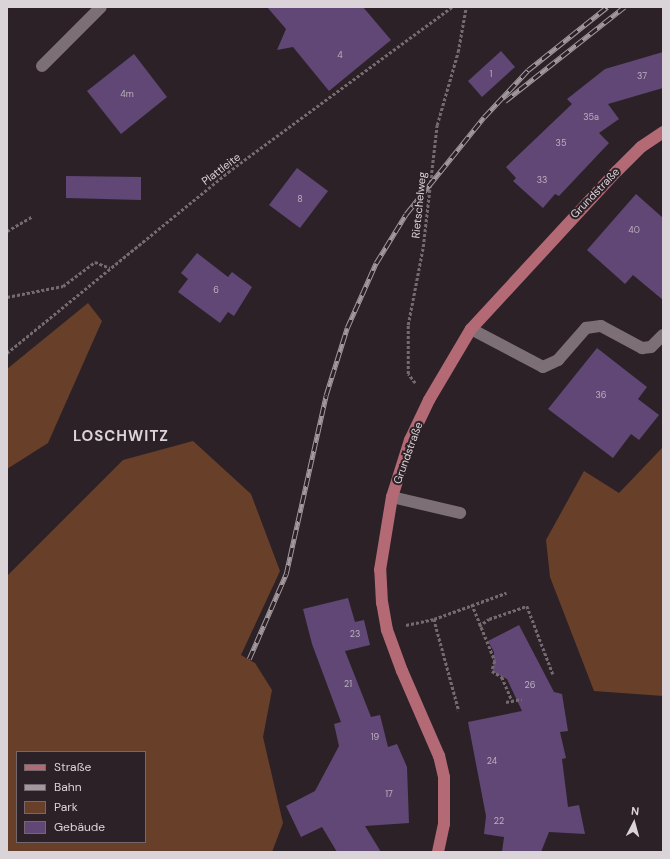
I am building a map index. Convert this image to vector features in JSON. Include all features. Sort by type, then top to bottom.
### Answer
[{"type":"main road","name":"Grundstraße","points":[[438,852],[444,818],[440,756],[387,630],[380,570],[392,497],[410,440],[429,400],[471,329],[617,171],[641,147],[663,132]]},
{"type":"street","points":[[42,66],[101,7]]},
{"type":"street","points":[[471,329],[543,367],[558,360],[586,328],[601,326],[642,348],[651,347],[663,335]]},
{"type":"street","points":[[392,497],[460,513]]},
{"type":"path","name":"Plattleite","points":[[7,353],[228,172],[452,7]]},
{"type":"path","name":"Rietschelweg","points":[[429,400],[408,374],[408,325],[423,247],[437,125],[458,52],[466,7]]},
{"type":"path","points":[[7,231],[32,216]]},
{"type":"path","points":[[7,297],[63,286],[95,262],[110,268]]},
{"type":"path","points":[[387,630],[434,619],[506,592]]},
{"type":"path","points":[[472,604],[479,626],[495,661],[492,671],[502,678],[512,701]]},
{"type":"path","points":[[479,626],[489,618],[527,606],[553,674]]},
{"type":"path","points":[[434,619],[459,711]]},
{"type":"path","points":[[506,702],[522,699]]},
{"type":"green space","points":[[88,303],[102,321],[48,443],[7,469],[7,369]]},
{"type":"green space","points":[[193,441],[251,494],[280,571],[241,655],[255,663],[272,690],[263,737],[283,823],[272,852],[7,852],[7,576],[123,460]]},
{"type":"green space","points":[[663,447],[663,696],[594,691],[550,577],[546,540],[584,471],[619,493]]},
{"type":"building","points":[[267,7],[363,7],[391,40],[329,91],[293,47],[277,50],[286,29]]},
{"type":"building","points":[[501,51],[515,67],[482,97],[468,81]]},
{"type":"building","points":[[663,52],[663,88],[608,104],[619,119],[599,133],[609,143],[559,196],[555,194],[543,208],[513,181],[516,178],[506,167],[572,104],[567,99],[605,69]]},
{"type":"building","points":[[134,54],[167,97],[121,134],[87,91]]},
{"type":"building","points":[[297,168],[328,191],[300,228],[269,205]]},
{"type":"building","points":[[66,176],[141,177],[141,200],[66,198]]},
{"type":"building","points":[[636,194],[663,218],[663,300],[633,275],[625,284],[587,250]]},
{"type":"building","points":[[197,253],[228,277],[232,272],[252,287],[234,316],[228,312],[220,323],[178,292],[188,279],[181,273]]},
{"type":"building","points":[[597,348],[647,387],[638,399],[659,415],[639,440],[631,434],[613,458],[548,409]]},
{"type":"building","points":[[348,598],[355,622],[364,620],[370,645],[345,651],[371,717],[380,715],[388,747],[397,744],[407,767],[409,823],[365,826],[381,852],[337,852],[322,827],[301,837],[286,806],[315,791],[339,746],[334,724],[341,722],[312,644],[303,609]]},
{"type":"building","points":[[519,625],[554,692],[562,694],[568,731],[560,732],[566,758],[562,759],[568,807],[579,805],[585,834],[549,832],[541,852],[502,852],[504,837],[484,834],[486,816],[468,722],[522,711],[507,679],[493,672],[494,652],[488,641]]},
{"type":"railway","points":[[249,659],[286,574],[326,395],[347,328],[376,263],[406,214],[484,117],[528,70],[607,7]]},
{"type":"railway","points":[[505,101],[624,7]]},
{"type":"district","name":"LOSCHWITZ","points":[[121,437]]}]
